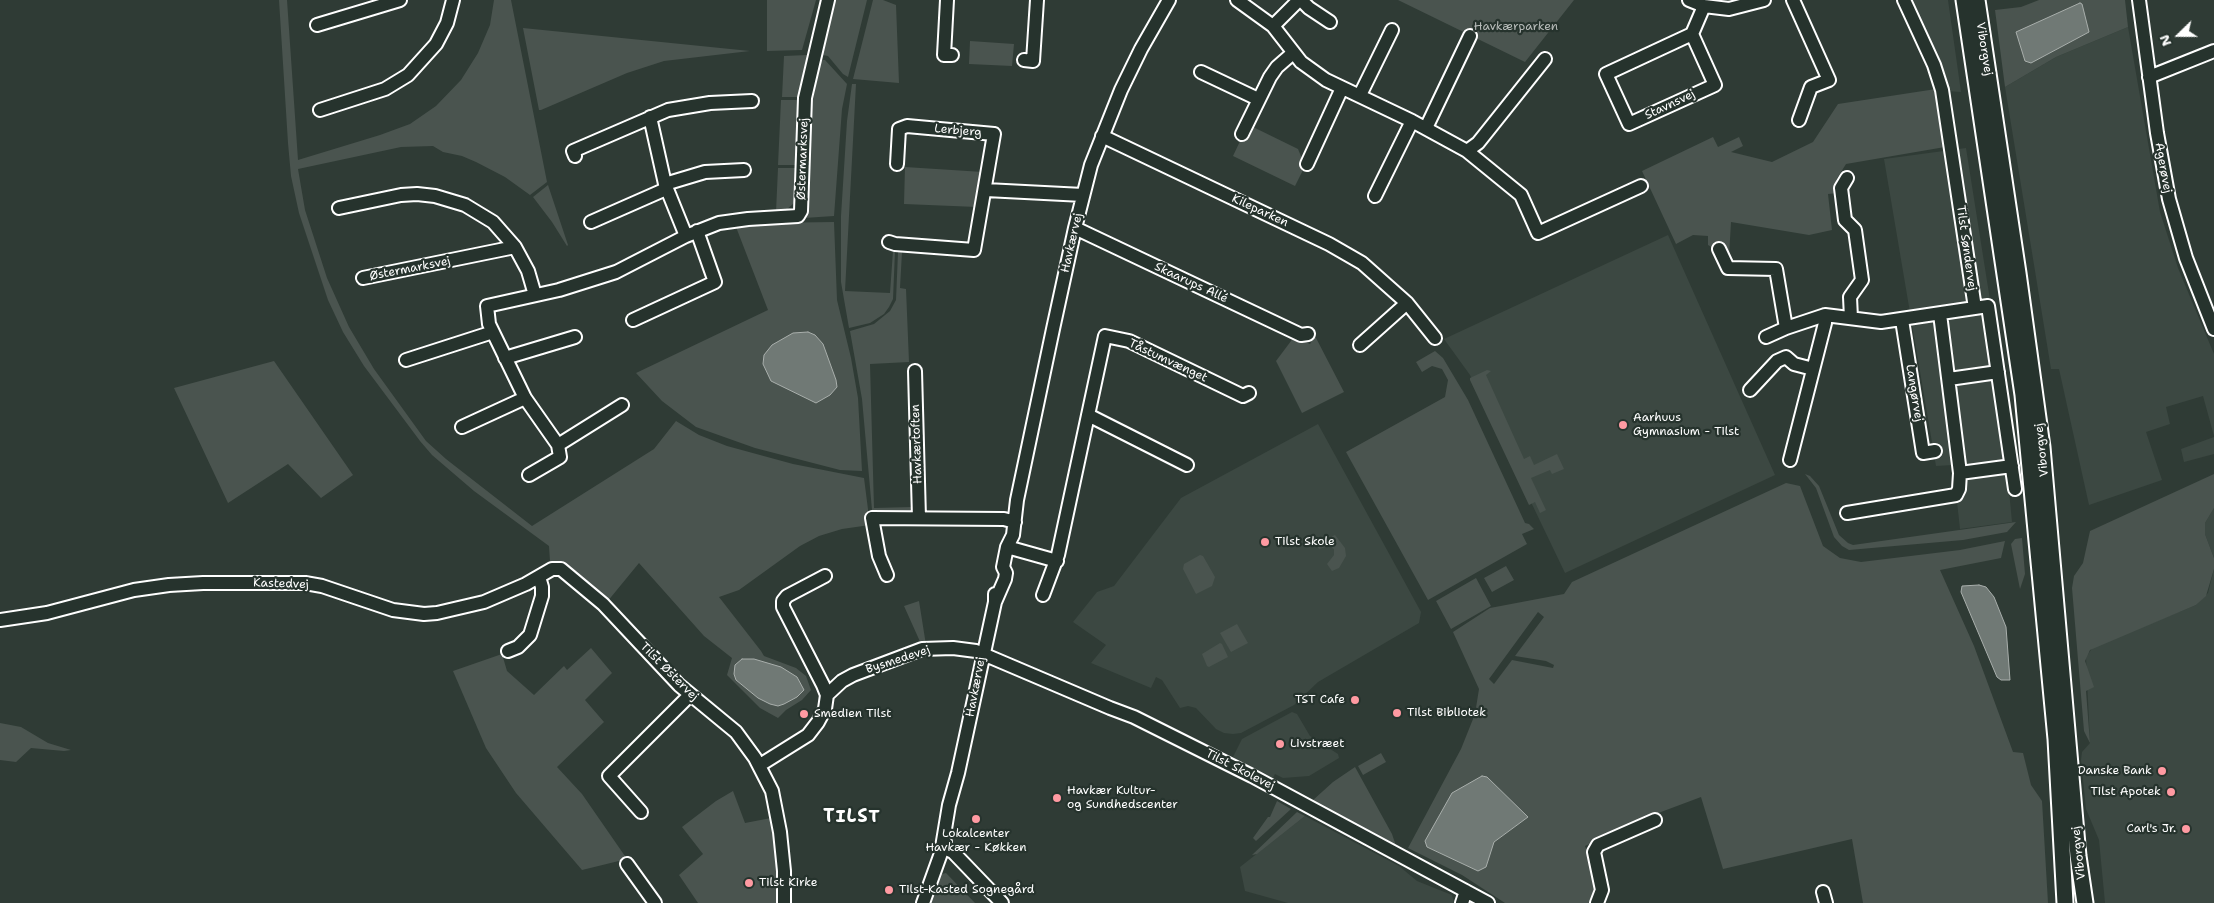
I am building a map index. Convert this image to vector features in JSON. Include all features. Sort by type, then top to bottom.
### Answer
[{"type":"main road","name":"Viborgvej","points":[[1964,0],[2023,395],[2055,730],[2065,903]]},
{"type":"main road","name":"Viborgvej","points":[[1977,0],[2042,447],[2078,856],[2085,903]]},
{"type":"street","points":[[317,25],[400,0]]},
{"type":"street","points":[[320,110],[385,89],[408,75],[436,44],[447,23],[452,0]]},
{"type":"street","name":"Østermarksvej","points":[[558,445],[525,398],[489,324],[487,306],[586,282],[616,272],[691,234],[719,223],[798,216],[801,211],[805,98],[828,0]]},
{"type":"street","points":[[947,0],[944,55],[952,55]]},
{"type":"street","points":[[1024,60],[1033,61],[1038,0]]},
{"type":"street","points":[[1238,0],[1274,26],[1293,53],[1315,73],[1426,128],[1467,151],[1521,195],[1538,233],[1641,186]]},
{"type":"street","points":[[1274,26],[1300,0],[1330,22]]},
{"type":"street","points":[[1689,0],[1704,6],[1729,9],[1764,0]]},
{"type":"street","points":[[1793,0],[1829,80],[1811,87],[1799,120]]},
{"type":"street","name":"Tilst Søndervej","points":[[1904,0],[1934,65],[1942,90],[1975,308],[1988,306],[2015,489]]},
{"type":"street","name":"Agerøvej","points":[[2139,0],[2163,171],[2174,220],[2186,258],[2214,329]]},
{"type":"street","name":"Havkærvej","points":[[923,903],[942,848],[980,653],[994,602],[999,572],[1003,568],[1007,547],[1006,534],[1012,521],[1017,500],[1083,195],[1102,136],[1164,1]]},
{"type":"street","points":[[1692,34],[1704,6]]},
{"type":"street","name":"Stavnsvej","points":[[1692,34],[1715,85],[1629,124],[1606,74],[1692,34]]},
{"type":"street","points":[[1360,95],[1393,36]]},
{"type":"street","points":[[1426,128],[1463,59],[1470,36]]},
{"type":"street","points":[[2149,77],[2214,51]]},
{"type":"street","points":[[1242,134],[1258,99],[1277,67],[1293,53]]},
{"type":"street","points":[[1467,151],[1478,143],[1545,59]]},
{"type":"street","points":[[1201,72],[1258,99]]},
{"type":"street","points":[[1307,164],[1308,149],[1342,88]]},
{"type":"street","points":[[575,156],[573,151],[650,117],[696,105],[752,102]]},
{"type":"street","points":[[633,320],[715,282],[665,186],[650,117]]},
{"type":"street","points":[[1375,187],[1412,121]]},
{"type":"street","name":"Lerbjerg","points":[[889,242],[974,250],[986,190],[994,134],[907,126],[900,129],[897,164]]},
{"type":"street","name":"Kileparken","points":[[1102,136],[1330,244],[1362,263],[1407,303],[1435,338]]},
{"type":"street","points":[[591,222],[665,186],[699,173],[744,170]]},
{"type":"street","points":[[1847,178],[1841,188],[1845,220],[1855,230],[1862,280],[1850,297],[1851,318]]},
{"type":"street","points":[[986,190],[1083,195]]},
{"type":"street","points":[[339,208],[401,195],[435,196],[458,202],[480,213],[500,229],[515,248],[528,271],[535,295]]},
{"type":"street","name":"Skaarups Allé","points":[[1075,228],[1301,335],[1308,334]]},
{"type":"street","name":"Østermarksvej","points":[[364,278],[515,248]]},
{"type":"street","points":[[1719,249],[1728,268],[1776,269],[1786,328]]},
{"type":"street","points":[[1360,345],[1407,303]]},
{"type":"street","points":[[1766,337],[1825,315],[1882,322],[1975,308]]},
{"type":"street","points":[[1847,513],[1956,495],[1959,489],[1960,473],[1940,314]]},
{"type":"street","points":[[1790,460],[1825,323],[1825,315]]},
{"type":"street","name":"Langørvej","points":[[1902,320],[1923,453],[1935,451]]},
{"type":"street","points":[[406,360],[493,332]]},
{"type":"street","name":"Tåstumvænget","points":[[1042,595],[1057,561],[1105,336],[1129,341],[1243,396],[1248,393]]},
{"type":"street","points":[[505,358],[575,337]]},
{"type":"street","points":[[1750,390],[1777,361],[1786,357],[1794,364],[1813,369]]},
{"type":"street","name":"Havkærtoften","points":[[915,371],[919,518]]},
{"type":"street","points":[[1949,379],[1998,372]]},
{"type":"street","points":[[462,427],[525,398]]},
{"type":"street","points":[[530,475],[560,457],[558,445],[622,405]]},
{"type":"street","points":[[1088,415],[1187,465]]},
{"type":"street","points":[[1960,473],[2012,466]]},
{"type":"street","points":[[882,573],[872,518],[1012,521]]},
{"type":"street","points":[[1007,547],[1057,561]]},
{"type":"street","name":"Kastedvej","points":[[0,620],[47,613],[134,590],[203,583],[306,583],[322,586],[393,610],[424,614],[437,613],[484,602],[526,584],[552,569]]},
{"type":"street","name":"Tilst Østervej","points":[[552,569],[566,571],[588,590],[690,695],[736,732],[760,765],[772,791],[780,832],[784,903]]},
{"type":"street","points":[[760,765],[808,735],[818,722],[824,709],[827,695],[795,626],[783,607],[783,601],[787,596],[825,576]]},
{"type":"street","points":[[508,651],[518,648],[530,635],[542,596],[542,587],[538,577]]},
{"type":"street","name":"Bysmedevej","points":[[827,695],[842,680],[852,675],[922,649],[953,648],[980,653]]},
{"type":"street","name":"Tilst Skolevej","points":[[980,653],[1110,708],[1134,716],[1252,776],[1464,897],[1488,903]]},
{"type":"street","points":[[641,812],[609,776],[690,695]]},
{"type":"street","points":[[1598,903],[1602,890],[1594,852],[1598,845],[1654,820]]},
{"type":"street","points":[[942,848],[952,852],[1002,903]]},
{"type":"street","points":[[627,864],[655,903]]},
{"type":"shaded area","points":[[1910,0],[1948,0],[1961,92],[1947,91]]},
{"type":"shaded area","points":[[2080,3],[2082,4],[2089,32],[2031,63],[2025,61],[2016,32]]},
{"type":"shaded area","points":[[2128,27],[2160,212],[2178,268],[2214,354],[2214,436],[2203,396],[2166,407],[2170,424],[2146,432],[2162,480],[2089,505],[2059,369],[2051,369],[2005,87],[2056,57]]},
{"type":"shaded area","points":[[1966,148],[1993,319],[2012,522],[1960,529],[1953,465],[1936,466],[1884,159]]},
{"type":"shaded area","name":"Aarhuus Gymnasium - Tilst","points":[[1668,235],[1775,475],[1565,573],[1470,375],[1444,339]]},
{"type":"shaded area","points":[[808,332],[815,335],[823,344],[837,387],[830,395],[816,403],[771,381],[763,364],[764,355],[772,345],[793,333]]},
{"type":"shaded area","name":"Tilst Skole","points":[[1318,424],[1421,612],[1419,623],[1318,682],[1294,705],[1241,733],[1233,734],[1224,733],[1216,729],[1196,708],[1188,706],[1180,708],[1162,680],[1156,677],[1151,688],[1091,663],[1106,645],[1073,622],[1097,592],[1114,586],[1181,498]]},
{"type":"shaded area","points":[[2214,437],[2214,454],[2184,462],[2181,449]]},
{"type":"shaded area","points":[[2214,508],[2214,558],[2205,534],[2205,523]]},
{"type":"shaded area","points":[[2214,569],[2214,903],[2105,903],[2099,840],[2086,809],[2081,760],[2082,752],[2090,743],[2086,657],[2093,647],[2196,605],[2208,593]]},
{"type":"shaded area","points":[[1979,585],[1986,587],[1994,597],[2006,627],[2010,680],[2001,680],[1997,677],[1961,592],[1962,586]]},
{"type":"shaded area","points":[[742,659],[754,659],[781,667],[797,677],[804,690],[797,697],[778,706],[758,698],[736,680],[734,674],[735,665]]},
{"type":"shaded area","name":"Livstræet","points":[[1292,712],[1297,714],[1310,736],[1338,754],[1339,758],[1309,776],[1283,778],[1275,774],[1273,778],[1233,757],[1242,739]]},
{"type":"shaded area","points":[[1482,776],[1487,777],[1528,817],[1494,842],[1486,867],[1478,871],[1427,847],[1425,841],[1452,793]]},
{"type":"shaded area","points":[[1305,816],[1399,866],[1417,881],[1452,895],[1454,903],[1288,903],[1245,891],[1240,867]]},
{"type":"green space","points":[[279,0],[287,0],[298,160],[410,124],[436,106],[461,80],[478,53],[490,25],[494,0],[511,0],[547,182],[530,195],[505,177],[476,162],[462,156],[443,152],[433,146],[401,147],[298,169],[305,210],[327,278],[349,327],[374,369],[426,441],[446,459],[532,526],[654,449],[676,421],[699,435],[727,446],[793,464],[864,478],[870,525],[842,529],[819,536],[800,546],[739,590],[719,597],[764,656],[796,668],[806,676],[811,690],[802,700],[786,710],[778,718],[760,708],[727,675],[732,658],[704,636],[639,563],[607,602],[563,563],[550,561],[549,546],[474,491],[432,455],[364,366],[343,332],[328,300],[299,213],[291,176]]},
{"type":"green space","points":[[767,0],[816,0],[802,50],[767,51]]},
{"type":"green space","points":[[833,0],[867,0],[848,77],[843,74],[828,56],[817,54]]},
{"type":"green space","points":[[873,0],[883,0],[896,5],[899,83],[853,79]]},
{"type":"green space","name":"Havkærparken","points":[[1398,0],[1574,0],[1525,62]]},
{"type":"green space","points":[[2039,0],[2125,0],[2128,27],[2056,57],[2005,87],[1995,10],[2021,7]]},
{"type":"green space","points":[[523,28],[750,51],[664,61],[627,73],[539,110]]},
{"type":"green space","points":[[970,41],[1014,44],[1012,66],[969,64]]},
{"type":"green space","points":[[807,55],[800,97],[782,97],[784,56]]},
{"type":"green space","points":[[820,60],[825,60],[847,84],[842,109],[834,216],[804,218],[812,106]]},
{"type":"green space","points":[[852,84],[856,84],[845,291],[890,293],[893,251],[895,251],[893,299],[889,307],[884,314],[870,323],[849,328],[841,282],[841,216],[847,121]]},
{"type":"green space","points":[[1936,89],[1945,147],[1846,164],[1836,180],[1838,193],[1828,194],[1832,230],[1809,235],[1731,222],[1729,257],[1708,245],[1708,236],[1693,235],[1676,244],[1642,171],[1713,137],[1718,147],[1739,137],[1743,146],[1731,152],[1772,162],[1813,142],[1838,104]]},
{"type":"green space","points":[[781,100],[799,100],[796,165],[778,165]]},
{"type":"green space","points":[[1251,126],[1298,149],[1305,166],[1295,186],[1233,156],[1242,137]]},
{"type":"green space","points":[[905,167],[983,172],[977,207],[904,204]]},
{"type":"green space","points":[[778,168],[796,168],[794,203],[785,211],[776,212]]},
{"type":"green space","points":[[548,185],[568,245],[567,246],[533,197]]},
{"type":"green space","points":[[834,222],[837,300],[851,358],[858,398],[862,471],[840,470],[755,448],[696,427],[662,401],[636,373],[768,310],[736,227],[765,223]]},
{"type":"green space","points":[[898,252],[902,252],[900,288],[906,289],[909,362],[870,364],[874,508],[913,507],[910,512],[872,510],[862,399],[850,331],[874,324],[890,311],[896,300]]},
{"type":"green space","points":[[1315,336],[1344,392],[1302,413],[1276,361],[1294,337],[1310,344]]},
{"type":"green space","points":[[1435,351],[1443,358],[1468,400],[1525,523],[1534,529],[1522,534],[1527,544],[1428,600],[1346,452],[1445,397],[1448,380],[1442,369],[1432,366],[1422,372],[1416,362]]},
{"type":"green space","points":[[274,361],[353,475],[321,498],[288,464],[228,503],[174,388]]},
{"type":"green space","points":[[1487,370],[1491,371],[1486,375],[1524,459],[1530,456],[1534,465],[1557,454],[1564,469],[1552,474],[1550,470],[1531,478],[1546,510],[1540,513],[1535,502],[1529,505],[1470,380],[1470,378]]},
{"type":"green space","points":[[1805,474],[1810,476],[1819,486],[1839,535],[1853,545],[2016,522],[2007,532],[1963,540],[1849,550],[1842,546],[1834,537],[1816,488]]},
{"type":"green space","points":[[2214,474],[2214,508],[2205,523],[2205,534],[2214,558],[2214,569],[2206,596],[2196,605],[2090,650],[2085,661],[2094,687],[2086,691],[2090,743],[2084,731],[2072,588],[2074,576],[2083,563],[2090,531]]},
{"type":"green space","points":[[1786,483],[1800,486],[1823,546],[1840,558],[1861,562],[1960,550],[2005,541],[2001,558],[1940,570],[1974,646],[2013,752],[2023,753],[2031,785],[2042,801],[2048,903],[1863,903],[1852,839],[1723,869],[1701,797],[1661,812],[1585,846],[1597,879],[1598,889],[1593,903],[1505,903],[1462,875],[1408,848],[1461,749],[1475,714],[1479,689],[1453,632],[1490,608],[1564,594],[1572,582]],"holes":[[[1538,612],[1544,617],[1515,656],[1546,661],[1554,665],[1553,668],[1512,660],[1494,684],[1489,679]],[[1482,776],[1487,777],[1528,817],[1494,842],[1478,871],[1427,847]]]},
{"type":"green space","points":[[1335,535],[1345,548],[1346,556],[1339,568],[1332,571],[1327,564],[1334,555],[1334,549],[1329,546],[1319,549],[1316,544]]},
{"type":"green space","points":[[2022,538],[2025,574],[2020,589],[2011,544],[2015,539]]},
{"type":"green space","points":[[1200,555],[1203,556],[1215,577],[1212,586],[1196,594],[1183,569],[1184,564]]},
{"type":"green space","points":[[1506,566],[1514,580],[1492,592],[1484,578]]},
{"type":"green space","points":[[1476,578],[1491,606],[1451,629],[1436,601]]},
{"type":"green space","points":[[919,601],[926,645],[922,646],[904,606]]},
{"type":"green space","points":[[1237,624],[1248,643],[1231,652],[1220,633]]},
{"type":"green space","points":[[1220,643],[1228,657],[1209,667],[1207,666],[1202,654]]},
{"type":"green space","points":[[591,648],[612,673],[585,700],[604,722],[557,767],[582,794],[627,859],[582,870],[516,793],[486,748],[453,671],[502,654],[507,671],[534,695],[564,666],[567,670]]},
{"type":"green space","points":[[0,723],[21,727],[48,743],[71,750],[31,748],[16,762],[0,760]]},
{"type":"green space","points":[[1381,753],[1386,762],[1363,775],[1358,766]]},
{"type":"green space","points":[[1355,767],[1392,834],[1396,846],[1312,801],[1333,782]]},
{"type":"green space","points":[[733,791],[745,823],[771,818],[779,880],[778,903],[698,903],[679,875],[703,854],[682,827],[716,801]]},
{"type":"green space","points":[[1277,801],[1291,809],[1256,841],[1253,838],[1268,817],[1270,817]]},
{"type":"green space","points":[[1297,812],[1305,816],[1257,854],[1252,855]]},
{"type":"green space","points":[[946,873],[975,903],[930,903],[942,874]]},
{"type":"place","name":"Aarhuus Gymnasium - Tilst","points":[[1623,425]]},
{"type":"place","name":"Tilst Skole","points":[[1265,542]]},
{"type":"place","name":"TST Cafe","points":[[1355,700]]},
{"type":"place","name":"Tilst Bibliotek","points":[[1397,713]]},
{"type":"place","name":"Smedien Tilst","points":[[804,714]]},
{"type":"place","name":"Livstræet","points":[[1280,744]]},
{"type":"place","name":"Danske Bank","points":[[2162,771]]},
{"type":"place","name":"Tilst Apotek","points":[[2171,792]]},
{"type":"place","name":"Havkær Kultur- og Sundhedscenter","points":[[1057,798]]},
{"type":"place","name":"Lokalcenter Havkær - Køkken","points":[[976,819]]},
{"type":"place","name":"Carl's Jr.","points":[[2186,829]]},
{"type":"place","name":"Tilst Kirke","points":[[749,883]]},
{"type":"place","name":"Tilst-Kasted Sognegård","points":[[889,890]]},
{"type":"district","name":"TILST","points":[[852,817]]}]
